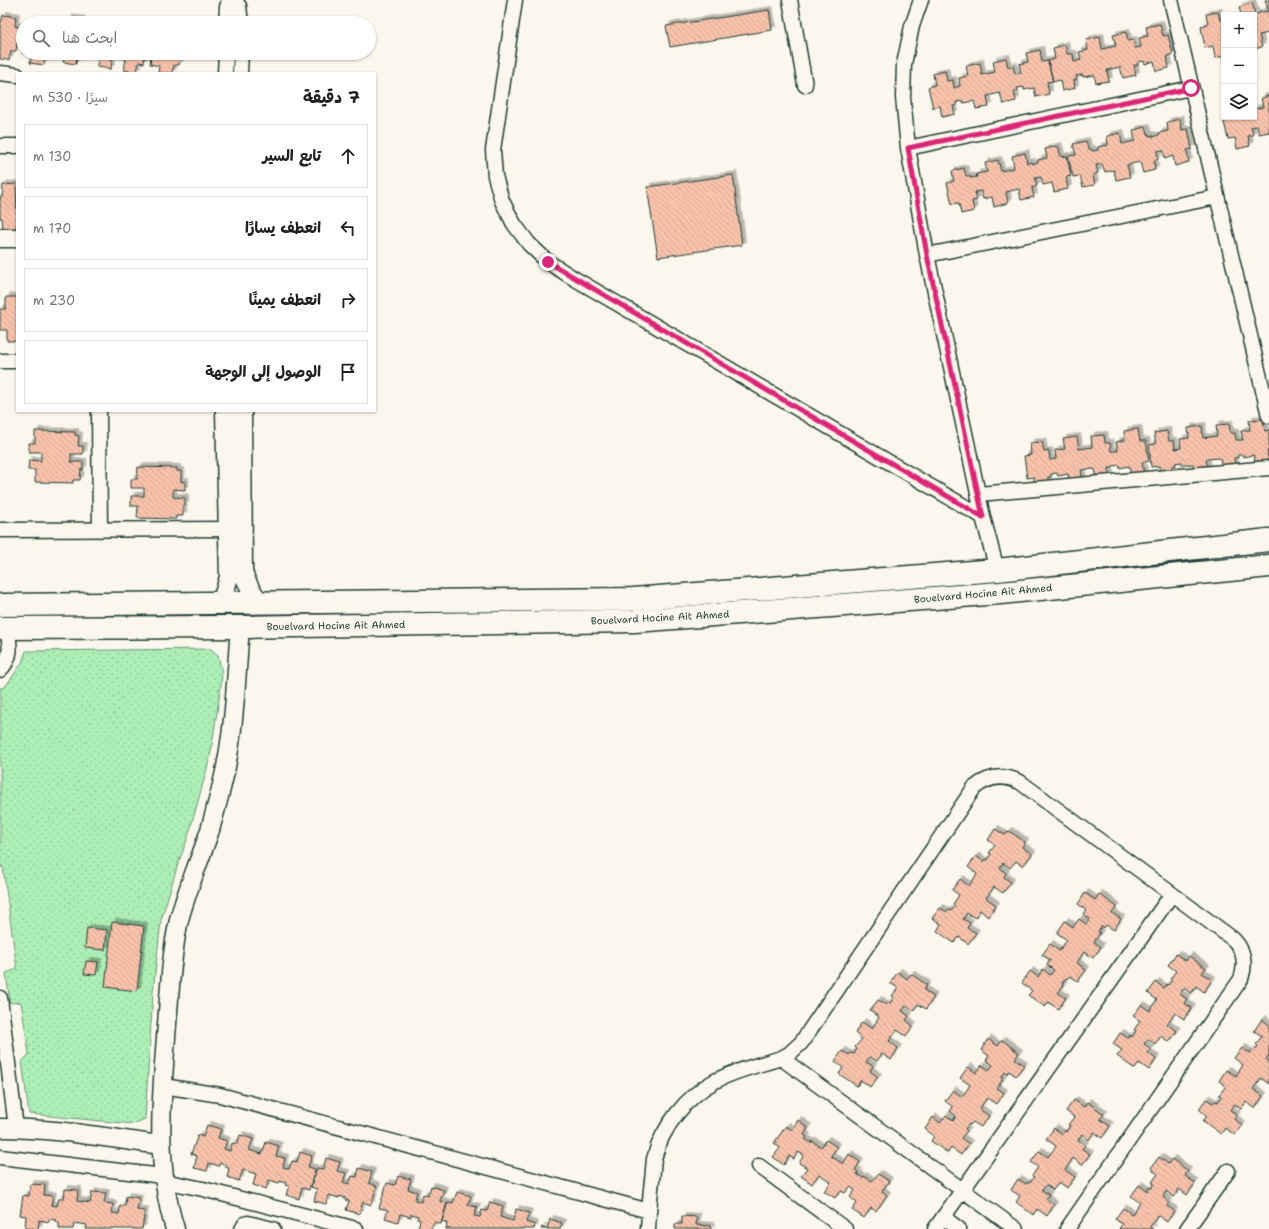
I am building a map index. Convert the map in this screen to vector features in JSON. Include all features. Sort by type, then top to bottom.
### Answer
[{"type":"main road","points":[[0,605],[633,598],[997,570],[1269,540]]},
{"type":"main road","name":"Bouelvard Hocine Ait Ahmed","points":[[4,628],[635,621],[1000,593],[1269,566]]},
{"type":"street","points":[[226,16],[229,0]]},
{"type":"street","points":[[234,0],[239,6],[240,16]]},
{"type":"street","points":[[516,0],[493,150],[495,176],[502,201],[514,224],[529,244],[548,262],[570,276],[983,517]]},
{"type":"street","points":[[790,0],[805,84]]},
{"type":"street","points":[[921,0],[912,26],[904,64],[903,97],[908,148],[927,255],[983,517],[997,570]]},
{"type":"street","points":[[1170,0],[1269,416]]},
{"type":"street","points":[[225,72],[226,60]]},
{"type":"street","points":[[240,60],[240,72]]},
{"type":"street","points":[[0,73],[16,75]]},
{"type":"street","points":[[908,148],[1191,88]]},
{"type":"street","points":[[0,146],[16,146]]},
{"type":"street","points":[[927,255],[1217,196]]},
{"type":"street","points":[[0,238],[16,238]]},
{"type":"street","points":[[0,360],[16,360]]},
{"type":"street","points":[[99,412],[100,530]]},
{"type":"street","points":[[225,412],[235,529],[243,572],[252,593],[261,603]]},
{"type":"street","points":[[219,603],[224,594],[229,577],[235,529],[242,412]]},
{"type":"street","points":[[979,494],[1269,468]]},
{"type":"street","points":[[0,530],[235,529]]},
{"type":"street","points":[[175,1229],[163,1178],[161,1145],[163,1086],[172,959],[175,940],[189,885],[210,830],[229,752],[240,626]]},
{"type":"street","points":[[0,670],[9,658],[10,651],[4,628]]},
{"type":"street","points":[[648,1229],[654,1159],[660,1142],[677,1114],[688,1101],[714,1082],[729,1075],[781,1058],[795,1049],[807,1034],[974,788],[986,780],[1000,777],[1020,782],[1233,939],[1238,944],[1244,956],[1244,972],[1237,986],[1067,1229]]},
{"type":"street","points":[[935,1229],[1172,894]]},
{"type":"street","points":[[0,998],[8,1128],[161,1145]]},
{"type":"street","points":[[781,1058],[1016,1229]]},
{"type":"street","points":[[163,1086],[220,1095],[649,1211]]},
{"type":"street","points":[[0,1157],[163,1178],[356,1229]]},
{"type":"street","points":[[758,1166],[845,1229]]},
{"type":"street","points":[[1187,1229],[1228,1171]]},
{"type":"street","points":[[943,1217],[960,1229]]},
{"type":"street","points":[[242,1229],[245,1224],[248,1223],[273,1229]]},
{"type":"green space","points":[[211,649],[218,655],[222,673],[221,685],[210,758],[188,837],[161,920],[153,992],[145,1119],[133,1124],[29,1114],[22,1062],[29,1054],[21,1002],[10,1003],[6,973],[17,969],[3,867],[0,867],[0,688],[5,687],[22,663],[26,651]]},
{"type":"building","points":[[1265,0],[1269,0],[1269,33],[1259,35],[1262,47],[1257,48],[1257,14],[1268,11]]},
{"type":"building","points":[[1252,3],[1254,12],[1240,12],[1239,7]]},
{"type":"building","points":[[769,10],[772,30],[670,47],[666,26]]},
{"type":"building","points":[[1218,12],[1221,20],[1221,57],[1215,58],[1213,46],[1205,48],[1201,27],[1208,25],[1206,14]]},
{"type":"building","points":[[3,15],[16,17],[16,51],[11,51],[9,60],[0,59],[0,26]]},
{"type":"building","points":[[1160,24],[1163,36],[1168,35],[1173,54],[1167,56],[1169,68],[1156,71],[1154,61],[1145,64],[1144,61],[1138,62],[1138,65],[1134,65],[1136,75],[1123,78],[1120,67],[1107,70],[1109,81],[1096,83],[1094,75],[1083,77],[1083,75],[1076,76],[1077,79],[1074,80],[1075,88],[1062,91],[1060,80],[1053,82],[1048,61],[1055,59],[1053,48],[1065,45],[1067,54],[1073,54],[1074,62],[1081,60],[1079,52],[1088,50],[1086,40],[1100,37],[1102,49],[1116,46],[1113,35],[1126,32],[1128,41],[1133,40],[1135,48],[1141,47],[1139,38],[1148,36],[1146,27]]},
{"type":"building","points":[[1040,50],[1042,62],[1048,61],[1053,81],[1047,82],[1049,94],[1036,97],[1034,88],[1024,90],[1024,87],[1017,88],[1018,91],[1014,91],[1016,101],[1003,104],[1000,93],[987,96],[989,107],[976,109],[974,101],[963,103],[963,101],[956,102],[957,105],[953,106],[955,114],[942,117],[940,106],[933,108],[928,87],[935,85],[933,74],[945,71],[947,81],[953,80],[954,88],[960,86],[959,78],[968,76],[966,66],[980,63],[982,75],[995,72],[993,61],[1006,58],[1008,67],[1013,66],[1015,74],[1021,73],[1019,64],[1028,62],[1026,53]]},
{"type":"building","points":[[30,60],[45,60],[44,65],[30,63]]},
{"type":"building","points":[[63,60],[76,60],[76,64],[63,62]]},
{"type":"building","points":[[98,60],[112,60],[111,69],[97,67]]},
{"type":"building","points":[[126,60],[144,60],[144,63],[139,62],[137,72],[124,70]]},
{"type":"building","points":[[150,60],[180,60],[179,65],[174,65],[172,72],[158,72],[159,66],[150,64]]},
{"type":"building","points":[[1269,96],[1269,132],[1259,134],[1257,126],[1251,127],[1253,135],[1248,136],[1250,146],[1237,149],[1235,138],[1228,139],[1223,120],[1257,120],[1257,108],[1263,107],[1261,98]]},
{"type":"building","points":[[1180,119],[1182,130],[1188,129],[1192,149],[1187,150],[1189,162],[1175,166],[1173,156],[1165,159],[1163,150],[1157,151],[1158,159],[1154,161],[1155,170],[1143,173],[1140,162],[1127,165],[1130,177],[1116,180],[1114,170],[1105,172],[1102,164],[1096,165],[1098,173],[1093,175],[1095,185],[1083,187],[1080,176],[1073,177],[1068,156],[1076,155],[1073,144],[1086,141],[1088,149],[1091,149],[1092,151],[1098,150],[1098,147],[1108,145],[1107,136],[1120,133],[1122,144],[1135,141],[1133,130],[1146,127],[1149,136],[1153,135],[1153,137],[1159,135],[1159,133],[1168,131],[1167,122]]},
{"type":"building","points":[[1058,146],[1061,157],[1067,156],[1071,176],[1066,177],[1068,189],[1054,192],[1052,183],[1043,185],[1041,177],[1035,178],[1037,186],[1032,188],[1034,197],[1021,200],[1019,189],[1006,192],[1008,203],[994,207],[992,197],[983,199],[981,191],[975,192],[977,200],[972,201],[974,211],[961,214],[959,203],[952,204],[947,183],[954,181],[952,171],[964,168],[966,176],[970,176],[970,178],[977,177],[976,174],[987,172],[985,163],[998,160],[1001,171],[1014,168],[1012,156],[1025,153],[1027,163],[1031,162],[1032,164],[1038,162],[1038,160],[1047,158],[1045,149]]},
{"type":"building","points":[[733,175],[742,245],[658,257],[647,187]]},
{"type":"building","points":[[16,184],[16,229],[3,229],[2,218],[0,218],[0,197],[2,197],[3,185]]},
{"type":"building","points":[[6,297],[16,297],[16,341],[7,341],[7,330],[0,330],[0,309],[6,309]]},
{"type":"building","points":[[1263,419],[1265,431],[1269,430],[1269,451],[1267,451],[1269,463],[1255,465],[1254,455],[1244,457],[1244,455],[1238,455],[1238,457],[1234,458],[1235,467],[1222,469],[1220,458],[1206,459],[1208,471],[1194,472],[1193,464],[1182,465],[1182,462],[1175,463],[1176,466],[1172,466],[1173,475],[1160,477],[1159,466],[1151,467],[1149,445],[1156,444],[1154,433],[1167,431],[1169,441],[1174,441],[1175,449],[1181,448],[1180,439],[1189,438],[1188,428],[1202,426],[1203,438],[1217,436],[1216,425],[1229,424],[1230,433],[1235,433],[1236,440],[1243,440],[1241,431],[1250,430],[1249,420]]},
{"type":"building","points":[[1138,429],[1140,441],[1146,441],[1149,461],[1142,462],[1144,474],[1131,475],[1129,466],[1120,468],[1119,465],[1109,468],[1110,478],[1097,480],[1095,469],[1081,470],[1083,481],[1070,483],[1068,474],[1058,476],[1057,473],[1051,474],[1051,477],[1048,477],[1048,486],[1035,488],[1034,477],[1027,478],[1024,456],[1031,455],[1030,443],[1042,442],[1044,452],[1049,451],[1050,460],[1056,459],[1055,450],[1065,449],[1063,439],[1077,437],[1079,449],[1092,447],[1091,436],[1104,435],[1105,443],[1110,443],[1111,451],[1118,451],[1116,442],[1125,440],[1124,431]]},
{"type":"building","points":[[35,431],[75,432],[75,435],[79,436],[78,446],[83,446],[83,454],[71,454],[71,462],[83,462],[83,470],[81,469],[80,480],[73,480],[73,483],[35,482],[35,470],[28,470],[29,460],[41,461],[41,452],[29,452],[29,443],[35,443]]},
{"type":"building","points":[[138,467],[177,468],[177,471],[181,471],[181,482],[185,481],[185,490],[173,489],[173,497],[185,498],[185,506],[183,505],[183,516],[176,516],[176,519],[137,518],[138,506],[131,506],[131,496],[144,496],[144,488],[131,488],[131,479],[137,479]]},
{"type":"building","points":[[995,829],[1005,835],[1009,831],[1025,842],[1022,847],[1032,854],[1023,866],[1016,861],[1010,868],[1003,863],[1000,868],[1006,873],[1004,877],[1011,882],[1003,893],[994,887],[986,898],[996,905],[988,917],[980,910],[975,918],[967,913],[963,919],[970,923],[967,928],[976,933],[968,944],[959,937],[954,943],[937,931],[941,924],[932,918],[940,908],[947,912],[949,910],[951,911],[955,906],[953,904],[959,895],[952,890],[960,879],[969,886],[977,874],[968,867],[976,856],[984,862],[986,859],[988,860],[991,854],[989,853],[995,845],[988,840]]},
{"type":"building","points":[[1085,893],[1095,900],[1099,894],[1117,907],[1112,913],[1121,919],[1114,930],[1106,925],[1104,928],[1102,926],[1098,932],[1100,933],[1094,942],[1101,947],[1093,958],[1084,952],[1077,963],[1086,970],[1078,981],[1070,976],[1062,983],[1064,985],[1058,993],[1066,998],[1058,1009],[1048,1002],[1045,1007],[1028,995],[1032,991],[1022,983],[1030,971],[1038,977],[1043,969],[1050,975],[1054,970],[1047,965],[1050,960],[1042,955],[1050,944],[1059,951],[1067,940],[1057,933],[1065,921],[1073,927],[1079,919],[1086,924],[1090,919],[1083,914],[1086,910],[1078,904]]},
{"type":"building","points":[[112,922],[144,926],[137,991],[105,987]]},
{"type":"building","points":[[87,928],[107,930],[105,950],[85,948]]},
{"type":"building","points":[[1176,954],[1186,961],[1189,956],[1206,968],[1202,973],[1212,980],[1204,992],[1196,986],[1191,994],[1184,988],[1180,994],[1187,999],[1184,1003],[1192,1008],[1184,1019],[1175,1013],[1167,1024],[1177,1031],[1169,1042],[1161,1036],[1155,1044],[1148,1039],[1144,1044],[1151,1049],[1148,1053],[1156,1059],[1149,1070],[1139,1063],[1135,1069],[1117,1056],[1122,1050],[1113,1044],[1120,1033],[1128,1038],[1130,1035],[1132,1037],[1136,1031],[1134,1030],[1140,1021],[1133,1016],[1141,1005],[1150,1011],[1157,1000],[1148,993],[1156,982],[1164,988],[1172,980],[1170,979],[1176,971],[1168,965]]},
{"type":"building","points":[[86,961],[98,962],[96,975],[84,974]]},
{"type":"building","points":[[898,972],[907,979],[911,974],[927,985],[924,990],[934,997],[926,1009],[918,1004],[913,1011],[906,1006],[902,1011],[909,1016],[906,1020],[913,1026],[906,1036],[897,1030],[889,1041],[898,1048],[891,1060],[882,1054],[877,1061],[870,1057],[866,1062],[873,1066],[870,1071],[878,1077],[870,1087],[861,1080],[857,1086],[839,1074],[843,1068],[835,1061],[842,1051],[849,1055],[851,1053],[854,1054],[857,1049],[855,1047],[862,1039],[855,1033],[862,1022],[872,1029],[879,1017],[870,1010],[878,1000],[886,1005],[894,998],[892,996],[898,988],[890,983]]},
{"type":"building","points":[[1262,1019],[1269,1025],[1269,1055],[1266,1059],[1269,1061],[1269,1084],[1261,1078],[1253,1089],[1263,1096],[1255,1108],[1246,1102],[1241,1109],[1234,1104],[1230,1110],[1237,1114],[1234,1119],[1242,1125],[1235,1135],[1225,1128],[1221,1134],[1203,1121],[1207,1116],[1199,1109],[1206,1099],[1213,1103],[1215,1101],[1218,1102],[1221,1097],[1219,1095],[1226,1086],[1219,1081],[1226,1070],[1236,1076],[1243,1065],[1234,1058],[1242,1048],[1250,1053],[1258,1046],[1256,1044],[1262,1036],[1254,1031]]},
{"type":"building","points":[[988,1039],[998,1046],[1002,1040],[1019,1053],[1015,1059],[1024,1065],[1016,1076],[1009,1071],[1007,1074],[1005,1072],[1001,1078],[1003,1079],[997,1088],[1004,1093],[996,1104],[987,1098],[979,1109],[989,1116],[981,1127],[973,1122],[965,1129],[967,1131],[961,1138],[969,1144],[961,1155],[951,1148],[948,1153],[931,1141],[934,1136],[925,1129],[933,1117],[940,1123],[946,1115],[953,1121],[956,1116],[950,1111],[953,1107],[945,1101],[953,1090],[962,1097],[970,1085],[960,1078],[968,1067],[976,1073],[982,1065],[989,1070],[993,1065],[986,1060],[989,1056],[981,1050]]},
{"type":"building","points":[[1074,1100],[1084,1107],[1087,1102],[1104,1114],[1100,1119],[1110,1126],[1102,1138],[1094,1132],[1089,1140],[1082,1134],[1078,1140],[1085,1145],[1082,1149],[1090,1154],[1082,1165],[1073,1158],[1065,1170],[1075,1177],[1067,1188],[1059,1182],[1053,1190],[1046,1185],[1042,1190],[1049,1195],[1046,1199],[1054,1205],[1047,1216],[1037,1209],[1033,1215],[1016,1202],[1020,1196],[1011,1190],[1018,1179],[1026,1184],[1028,1182],[1030,1183],[1034,1177],[1032,1176],[1038,1167],[1031,1162],[1039,1151],[1048,1157],[1056,1146],[1046,1139],[1054,1128],[1062,1134],[1065,1130],[1066,1132],[1070,1126],[1068,1125],[1074,1117],[1066,1111]]},
{"type":"building","points":[[798,1120],[808,1128],[804,1135],[807,1137],[805,1139],[811,1143],[812,1141],[821,1147],[826,1140],[837,1147],[831,1156],[843,1164],[849,1154],[860,1162],[855,1170],[858,1172],[857,1174],[872,1181],[878,1174],[889,1181],[882,1191],[887,1195],[876,1211],[871,1208],[864,1218],[852,1210],[857,1203],[850,1197],[855,1190],[850,1187],[845,1193],[841,1191],[835,1198],[824,1191],[831,1182],[819,1174],[812,1184],[801,1176],[807,1168],[799,1163],[804,1155],[798,1152],[794,1159],[789,1156],[784,1165],[773,1157],[780,1148],[774,1143],[786,1126],[792,1130]]},
{"type":"building","points":[[207,1125],[221,1129],[218,1138],[227,1141],[224,1149],[230,1151],[232,1143],[237,1144],[240,1135],[253,1139],[249,1150],[262,1154],[266,1142],[279,1146],[276,1156],[285,1158],[283,1167],[289,1169],[292,1161],[297,1162],[300,1152],[312,1156],[308,1167],[315,1169],[309,1190],[302,1188],[299,1199],[286,1195],[289,1186],[280,1181],[279,1183],[269,1180],[266,1189],[253,1185],[256,1174],[243,1170],[239,1181],[227,1177],[229,1168],[220,1163],[219,1166],[209,1163],[207,1171],[194,1168],[197,1156],[191,1154],[198,1135],[203,1137]]},
{"type":"building","points":[[1159,1157],[1168,1164],[1172,1159],[1188,1171],[1185,1176],[1195,1183],[1187,1195],[1179,1189],[1174,1197],[1166,1191],[1163,1197],[1169,1202],[1167,1206],[1174,1211],[1167,1222],[1157,1215],[1150,1227],[1153,1229],[1119,1229],[1122,1224],[1115,1219],[1123,1208],[1132,1214],[1140,1203],[1131,1196],[1139,1185],[1147,1191],[1149,1187],[1151,1189],[1154,1183],[1152,1182],[1158,1174],[1151,1168]]},
{"type":"building","points":[[326,1158],[340,1162],[337,1171],[346,1173],[343,1182],[349,1184],[352,1176],[357,1177],[359,1168],[372,1172],[369,1183],[377,1186],[371,1205],[363,1202],[359,1214],[346,1210],[349,1201],[339,1196],[339,1198],[329,1195],[326,1204],[314,1201],[317,1189],[311,1187],[317,1168],[323,1169]]},
{"type":"building","points":[[398,1176],[411,1179],[408,1189],[417,1192],[415,1200],[421,1202],[423,1194],[428,1196],[431,1186],[444,1190],[440,1201],[447,1203],[441,1224],[434,1222],[431,1229],[421,1229],[418,1228],[420,1220],[417,1219],[418,1216],[411,1214],[411,1217],[400,1214],[398,1222],[385,1218],[388,1210],[379,1208],[387,1183],[395,1185]]},
{"type":"building","points":[[30,1184],[45,1185],[44,1195],[53,1196],[51,1205],[57,1206],[59,1198],[64,1198],[65,1189],[78,1190],[77,1201],[90,1203],[92,1192],[106,1193],[104,1203],[113,1204],[112,1213],[119,1214],[120,1206],[125,1206],[126,1196],[139,1198],[137,1210],[145,1211],[142,1229],[86,1229],[87,1225],[74,1223],[73,1229],[59,1229],[59,1223],[55,1222],[56,1220],[49,1219],[49,1222],[39,1220],[38,1229],[25,1228],[26,1216],[20,1215],[23,1195],[29,1196]]},
{"type":"building","points":[[457,1192],[471,1196],[468,1205],[477,1207],[474,1216],[480,1217],[482,1210],[487,1211],[490,1202],[503,1206],[500,1217],[513,1221],[516,1209],[529,1213],[526,1222],[535,1225],[534,1229],[446,1229],[447,1223],[442,1221],[448,1202],[453,1203]]},
{"type":"building","points":[[682,1216],[697,1217],[696,1225],[711,1226],[711,1229],[675,1229],[675,1224],[682,1224]]},
{"type":"building","points":[[550,1219],[562,1223],[560,1229],[547,1229]]},
{"type":"route","points":[[548,262],[983,517],[927,255],[908,148],[1191,88]]}]
